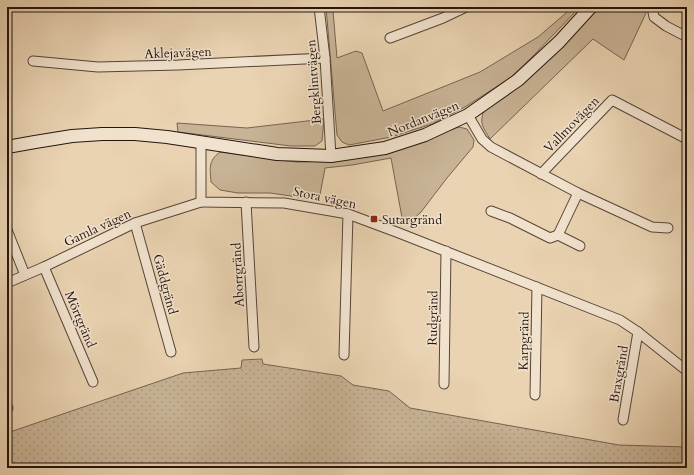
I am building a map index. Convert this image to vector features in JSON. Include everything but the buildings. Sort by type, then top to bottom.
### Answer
[{"type":"street","name":"Bergklintvägen","points":[[319,7],[325,58],[331,156]]},
{"type":"street","points":[[390,38],[443,18],[466,7]]},
{"type":"street","name":"Nordanvägen","points":[[201,142],[277,154],[331,156],[385,148],[425,135],[468,115],[518,80],[559,42],[591,7]]},
{"type":"street","points":[[652,7],[654,16],[666,26],[687,37]]},
{"type":"street","name":"Aklejavägen","points":[[33,61],[98,67],[325,58]]},
{"type":"street","name":"Vallmovägen","points":[[542,174],[612,100],[687,139]]},
{"type":"street","points":[[468,115],[482,139],[491,147],[578,193],[652,227],[668,228]]},
{"type":"street","points":[[7,147],[72,136],[102,134],[135,134],[201,142],[201,202]]},
{"type":"street","points":[[491,210],[550,238],[558,235],[578,193]]},
{"type":"street","name":"Stora vägen","points":[[201,202],[284,202],[348,214],[620,320],[638,332],[687,371]]},
{"type":"street","name":"Gamla vägen","points":[[7,283],[44,267],[135,223],[201,202]]},
{"type":"street","name":"Aborrgränd","points":[[246,202],[254,347]]},
{"type":"street","points":[[344,355],[348,214]]},
{"type":"street","name":"Gäddgränd","points":[[135,223],[171,352]]},
{"type":"street","points":[[7,230],[25,275]]},
{"type":"street","points":[[558,235],[580,246]]},
{"type":"street","name":"Rudgränd","points":[[444,384],[446,252]]},
{"type":"street","name":"Mörtgränd","points":[[44,267],[93,382]]},
{"type":"street","name":"Karpgränd","points":[[535,395],[537,287]]},
{"type":"street","name":"Braxgränd","points":[[623,420],[638,332]]},
{"type":"shaded area","points":[[326,7],[329,7],[333,11],[337,58],[356,51],[362,53],[383,111],[480,72],[538,37],[573,7],[580,7],[510,78],[465,107],[432,124],[391,137],[349,145],[342,142],[337,135]]},
{"type":"shaded area","points":[[598,7],[646,7],[646,13],[624,60],[593,39],[490,139],[482,122],[484,110],[579,27]]},
{"type":"shaded area","points":[[324,119],[322,141],[315,146],[291,146],[178,132],[177,123],[247,128]]},
{"type":"shaded area","points":[[459,127],[467,129],[474,140],[473,147],[421,212],[411,221],[403,223],[391,158],[325,168],[319,200],[270,193],[238,193],[220,190],[211,182],[211,165],[213,159],[220,152],[296,162],[338,161],[391,152]]},
{"type":"shaded area","points":[[262,359],[263,364],[341,376],[353,385],[389,391],[410,408],[619,445],[687,447],[687,468],[7,468],[7,433],[183,373],[241,368],[242,360]]},
{"type":"place","name":"Sutargränd","points":[[374,219]]}]
